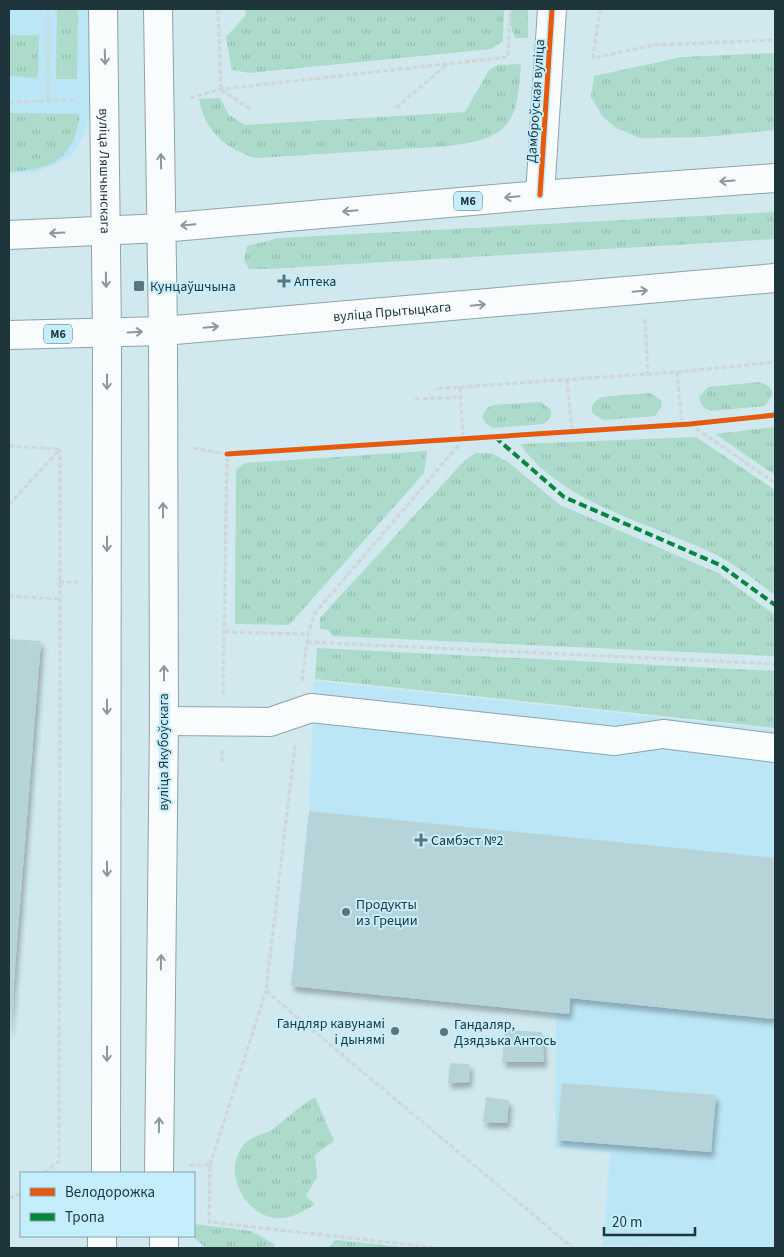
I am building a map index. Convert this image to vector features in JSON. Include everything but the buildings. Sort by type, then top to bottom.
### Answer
[{"type":"main road","name":"вуліца Ляшчынскага","points":[[103,9],[106,100],[104,231],[107,333]]},
{"type":"main road","points":[[158,9],[162,331]]},
{"type":"main road","name":"Дамброўская вуліца","points":[[540,195],[552,9]]},
{"type":"main road","name":"М6","points":[[9,236],[162,228],[540,195],[775,178]]},
{"type":"main road","name":"вуліца Прытыцкага","points":[[9,335],[162,331],[643,291],[775,278]]},
{"type":"main road","name":"вуліца Якубоўскага","points":[[159,1172],[164,721],[162,331]]},
{"type":"main road","points":[[106,1172],[107,333]]},
{"type":"main road","points":[[164,721],[270,722],[299,710],[311,708],[615,741],[663,734],[775,748]]},
{"type":"path","points":[[48,9],[48,101]]},
{"type":"path","points":[[218,9],[221,89]]},
{"type":"path","points":[[190,98],[221,89],[446,66],[508,57],[510,9]]},
{"type":"path","points":[[600,9],[592,58],[654,45],[775,40]]},
{"type":"path","points":[[396,108],[446,66]]},
{"type":"path","points":[[221,89],[252,110]]},
{"type":"path","points":[[9,102],[80,100]]},
{"type":"path","points":[[643,291],[648,374]]},
{"type":"path","points":[[434,389],[677,372],[775,362]]},
{"type":"path","points":[[677,372],[682,424]]},
{"type":"path","points":[[568,380],[572,432]]},
{"type":"path","points":[[439,1248],[209,1222],[210,1165],[266,991],[308,634],[315,613],[464,440],[460,387]]},
{"type":"path","points":[[415,399],[460,397]]},
{"type":"path","points":[[187,447],[227,454],[690,424],[775,415]]},
{"type":"path","points":[[690,424],[775,483]]},
{"type":"path","points":[[9,446],[60,449]]},
{"type":"path","points":[[9,505],[60,449]]},
{"type":"path","points":[[45,1172],[58,1161],[60,449]]},
{"type":"path","points":[[227,454],[225,632],[308,634]]},
{"type":"path","points":[[9,596],[59,599]]},
{"type":"path","points":[[307,642],[775,664]]},
{"type":"path","points":[[266,991],[573,1248]]},
{"type":"path","points":[[186,1165],[210,1165]]},
{"type":"path","points":[[9,1196],[15,1197],[20,1193]]},
{"type":"shaded area","points":[[9,9],[92,9],[91,109],[86,127],[79,145],[69,158],[35,173],[9,173]]},
{"type":"shaded area","points":[[314,681],[775,730],[775,1248],[603,1246],[610,1152],[555,1147],[556,1013],[291,986],[309,811]]},
{"type":"green space","points":[[57,9],[78,9],[77,79],[56,79]]},
{"type":"green space","points":[[245,9],[504,9],[503,41],[491,49],[250,73],[232,70],[226,37],[246,15]]},
{"type":"green space","points":[[511,9],[528,9],[528,38],[515,38],[510,23]]},
{"type":"green space","points":[[9,35],[39,35],[38,78],[9,76]]},
{"type":"green space","points":[[775,53],[775,130],[705,137],[640,138],[616,128],[602,116],[591,97],[594,76],[682,57]]},
{"type":"green space","points":[[521,64],[517,101],[513,114],[507,124],[498,132],[486,138],[470,143],[449,146],[256,158],[235,150],[218,138],[206,121],[199,99],[220,98],[229,115],[245,125],[465,112],[489,70],[498,65]]},
{"type":"green space","points":[[9,113],[80,114],[77,130],[72,142],[59,159],[38,168],[10,172]]},
{"type":"green space","points":[[775,212],[775,239],[267,269],[249,269],[244,260],[247,246],[279,238]]},
{"type":"green space","points":[[759,382],[768,386],[771,391],[770,398],[765,406],[711,411],[700,402],[699,396],[709,387]]},
{"type":"green space","points":[[650,393],[661,400],[662,406],[655,416],[603,420],[592,413],[594,403],[602,397]]},
{"type":"green space","points":[[541,402],[551,410],[550,419],[542,424],[494,428],[486,423],[483,417],[485,410],[493,405]]},
{"type":"green space","points":[[775,427],[775,475],[715,434]]},
{"type":"green space","points":[[696,437],[775,490],[775,595],[745,572],[720,557],[582,497],[559,482],[537,464],[520,444]]},
{"type":"green space","points":[[427,451],[424,473],[289,625],[235,624],[236,470],[245,463]]},
{"type":"green space","points":[[476,453],[491,453],[508,462],[560,505],[718,573],[775,615],[775,656],[333,636],[328,630],[320,629],[320,618],[465,460]]},
{"type":"green space","points":[[317,648],[775,671],[775,728],[315,679]]},
{"type":"green space","points":[[315,1097],[334,1141],[315,1155],[317,1177],[306,1196],[315,1204],[303,1212],[289,1217],[269,1217],[250,1205],[243,1196],[235,1174],[235,1163],[239,1152],[246,1142],[273,1129]]},
{"type":"green space","points":[[195,1224],[251,1231],[274,1244],[274,1248],[206,1248],[193,1237],[195,1237]]},
{"type":"green space","points":[[335,1240],[411,1248],[328,1248]]},
{"type":"marked path","points":[[495,437],[564,497],[720,565],[775,605]]},
{"type":"cycle path","points":[[540,195],[552,9]]},
{"type":"cycle path","points":[[227,454],[690,424],[775,415]]},
{"type":"place","name":"Аптека","points":[[284,281]]},
{"type":"place","name":"Кунцаўшчына","points":[[139,286]]},
{"type":"place","name":"Самбэст №2","points":[[421,840]]},
{"type":"place","name":"Продукты из Греции","points":[[346,912]]},
{"type":"place","name":"Гандляр кавунамі і дынямі","points":[[395,1031]]},
{"type":"place","name":"Гандаляр, Дзядзька Антось","points":[[444,1032]]}]
